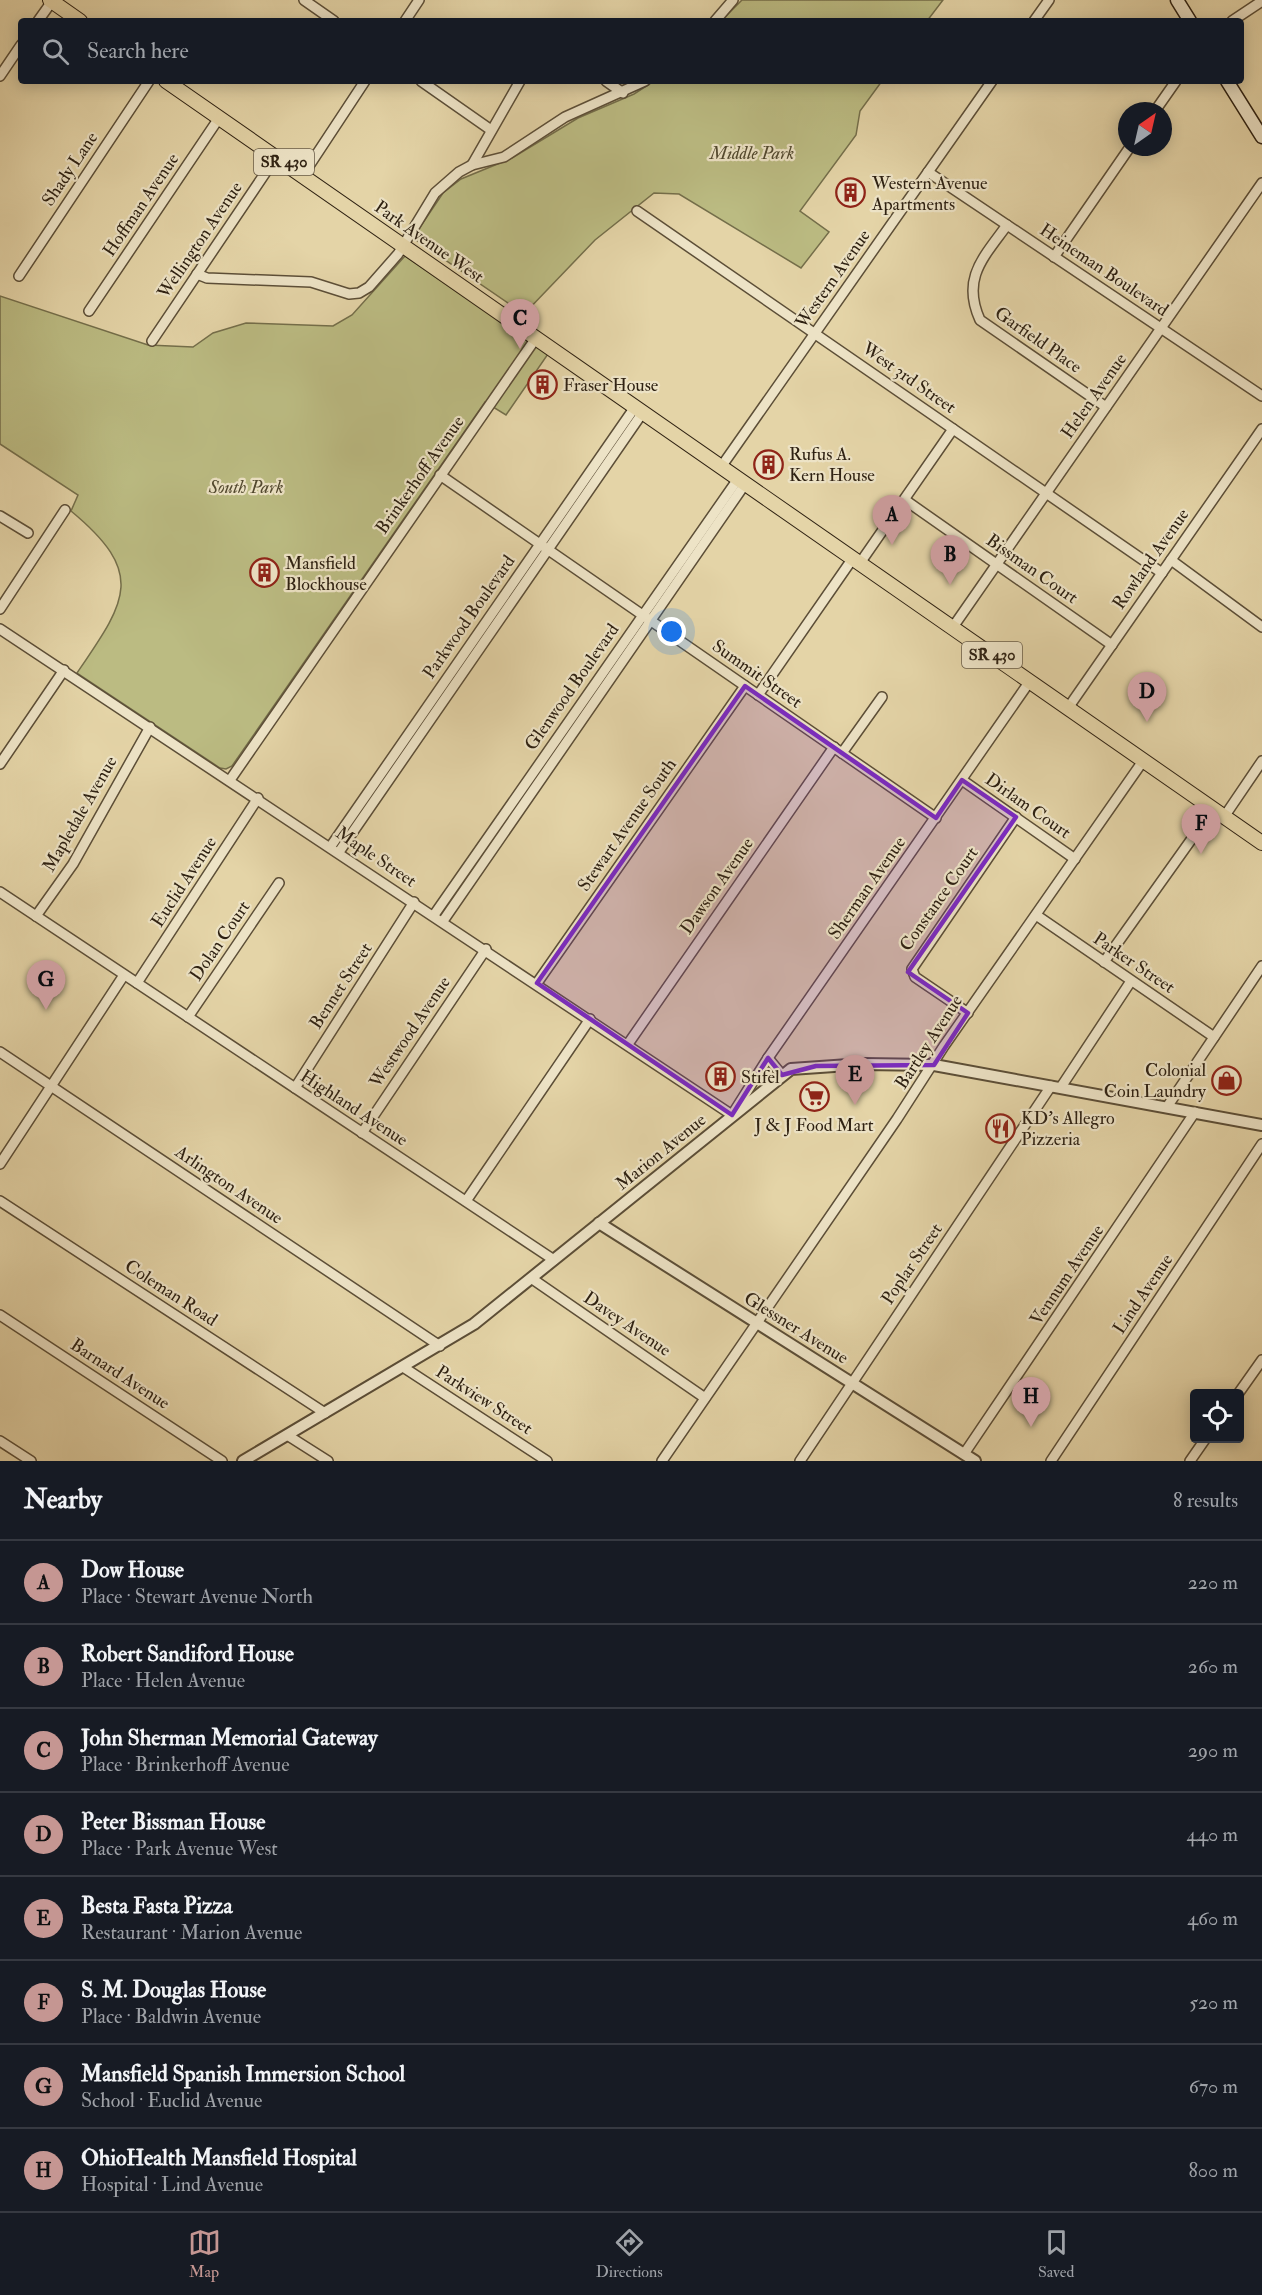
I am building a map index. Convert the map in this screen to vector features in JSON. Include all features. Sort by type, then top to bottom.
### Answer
[{"type":"main road","points":[[51,0],[76,18]]},
{"type":"main road","points":[[1177,0],[1188,18]]},
{"type":"main road","name":"Park Avenue West","points":[[170,84],[1262,843]]},
{"type":"main road","points":[[1229,84],[1262,137]]},
{"type":"street","points":[[40,18],[51,0]]},
{"type":"street","points":[[304,0],[330,18]]},
{"type":"street","points":[[407,18],[419,0]]},
{"type":"street","points":[[718,18],[733,0]]},
{"type":"street","points":[[1036,18],[1048,0]]},
{"type":"street","points":[[1236,18],[1257,2]]},
{"type":"street","points":[[0,76],[18,49]]},
{"type":"street","name":"Shady Lane","points":[[19,276],[147,84]]},
{"type":"street","points":[[303,175],[363,84]]},
{"type":"street","points":[[425,84],[490,133]]},
{"type":"street","points":[[472,165],[518,84]]},
{"type":"street","points":[[610,84],[623,93]]},
{"type":"street","points":[[197,274],[207,279],[311,282],[355,294],[369,287],[398,254],[401,244],[435,193],[459,172],[472,165],[499,158],[565,117],[640,84]]},
{"type":"street","name":"Western Avenue","points":[[721,467],[990,84]]},
{"type":"street","points":[[1161,102],[1174,84]]},
{"type":"street","name":"Hoffman Avenue","points":[[89,310],[219,118]]},
{"type":"street","points":[[490,133],[486,150],[499,158]]},
{"type":"street","points":[[1054,256],[1124,156]]},
{"type":"street","name":"Wellington Avenue","points":[[152,341],[276,157]]},
{"type":"street","name":"Heineman Boulevard","points":[[928,171],[1262,396]]},
{"type":"street","name":"Helen Avenue","points":[[953,627],[1262,183]]},
{"type":"street","name":"West 3rd Street","points":[[637,211],[1162,573]]},
{"type":"street","name":"Garfield Place","points":[[1007,225],[972,278],[980,320],[1106,407]]},
{"type":"street","name":"Brinkerhoff Avenue","points":[[230,780],[536,338]]},
{"type":"street","points":[[335,849],[639,410]]},
{"type":"street","points":[[758,695],[905,500],[952,429]]},
{"type":"street","name":"Rowland Avenue","points":[[1068,708],[1262,429]]},
{"type":"street","points":[[1253,442],[1262,449]]},
{"type":"street","name":"Summit Street","points":[[440,475],[936,818]]},
{"type":"street","name":"Glenwood Boulevard","points":[[434,915],[643,615],[742,481]]},
{"type":"street","name":"Glenwood Boulevard","points":[[443,921],[652,621],[742,481]]},
{"type":"street","name":"Bissman Court","points":[[905,500],[1112,645]]},
{"type":"street","points":[[0,609],[65,510]]},
{"type":"street","points":[[0,516],[28,533]]},
{"type":"street","points":[[1171,560],[1262,627]]},
{"type":"street","name":"Maple Street","points":[[0,629],[590,1018],[732,1115]]},
{"type":"street","points":[[0,764],[64,670]]},
{"type":"street","name":"Sherman Avenue","points":[[732,1115],[768,1058],[1030,681]]},
{"type":"street","name":"Stewart Avenue South","points":[[537,983],[745,686]]},
{"type":"street","name":"Dawson Avenue","points":[[628,1044],[838,750],[882,697]]},
{"type":"street","name":"Mapledale Avenue","points":[[36,916],[73,864],[150,727]]},
{"type":"street","name":"Bartley Avenue","points":[[662,1461],[1143,761]]},
{"type":"street","points":[[1104,962],[1262,761]]},
{"type":"street","name":"Dirlam Court","points":[[962,780],[1075,859]]},
{"type":"street","name":"Euclid Avenue","points":[[137,983],[258,798]]},
{"type":"street","name":"Constance Court","points":[[968,1013],[915,977],[912,969],[1016,818]]},
{"type":"street","name":"Dolan Court","points":[[188,1017],[279,883]]},
{"type":"street","points":[[0,892],[124,975],[0,1164]]},
{"type":"street","name":"Bennet Street","points":[[295,1088],[414,902]]},
{"type":"street","name":"Parker Street","points":[[1036,915],[1214,1037]]},
{"type":"street","name":"Westwood Avenue","points":[[362,1133],[486,949]]},
{"type":"street","points":[[1167,1107],[1262,966]]},
{"type":"street","name":"Highland Avenue","points":[[124,975],[554,1260]]},
{"type":"street","name":"Poplar Street","points":[[800,1461],[1056,1086],[1131,981]]},
{"type":"street","points":[[466,1201],[590,1018]]},
{"type":"street","name":"Arlington Avenue","points":[[0,1052],[440,1346]]},
{"type":"street","points":[[768,1058],[782,1075]]},
{"type":"street","name":"Marion Avenue","points":[[243,1461],[474,1324],[782,1075],[796,1068],[934,1065],[1260,1122]]},
{"type":"street","name":"Vennum Avenue","points":[[964,1454],[1195,1112]]},
{"type":"street","name":"Lind Avenue","points":[[1051,1461],[1262,1144]]},
{"type":"street","name":"Coleman Road","points":[[0,1201],[325,1413]]},
{"type":"street","name":"Glessner Avenue","points":[[599,1223],[975,1461]]},
{"type":"street","name":"Davey Avenue","points":[[531,1278],[705,1398]]},
{"type":"street","name":"Barnard Avenue","points":[[0,1315],[222,1461]]},
{"type":"street","points":[[1242,1389],[1262,1360]]},
{"type":"street","name":"Parkview Street","points":[[403,1367],[547,1461]]},
{"type":"street","points":[[287,1435],[328,1461]]},
{"type":"street","points":[[0,1441],[32,1461]]},
{"type":"street","points":[[1190,1461],[1203,1443]]},
{"type":"highlighted area","points":[[745,686],[936,818],[962,780],[1016,817],[908,972],[968,1013],[934,1065],[816,1066],[782,1075],[768,1058],[732,1115],[537,983]]},
{"type":"green space","points":[[742,0],[943,0],[929,18],[724,18]]},
{"type":"green space","name":"Middle Park","points":[[649,84],[880,84],[860,111],[856,135],[800,211],[829,232],[801,268],[679,194],[654,193],[595,240],[524,314],[416,240],[416,233],[443,193],[461,179],[512,158],[578,118],[634,94]]},
{"type":"green space","name":"South Park","points":[[405,256],[548,354],[506,415],[485,402],[232,766],[226,769],[220,768],[77,673],[117,607],[121,589],[119,571],[111,553],[95,533],[71,511],[78,495],[0,444],[0,296],[148,345],[193,347],[213,333],[246,323],[333,326],[352,315]]},
{"type":"place","name":"Western Avenue Apartments","points":[[851,193]]},
{"type":"place","name":"John Sherman Memorial Gateway","points":[[520,349]]},
{"type":"place","name":"Fraser House","points":[[542,385]]},
{"type":"place","name":"Rufus A. Kern House","points":[[768,464]]},
{"type":"place","name":"Dow House","points":[[892,545]]},
{"type":"place","name":"Mansfield Blockhouse","points":[[264,573]]},
{"type":"place","name":"Robert Sandiford House","points":[[950,585]]},
{"type":"place","name":"Peter Bissman House","points":[[1147,722]]},
{"type":"place","name":"S. M. Douglas House","points":[[1201,854]]},
{"type":"place","name":"Mansfield Spanish Immersion School","points":[[46,1010]]},
{"type":"place","name":"Stifel","points":[[720,1077]]},
{"type":"place","name":"Colonial Coin Laundry","points":[[1227,1080]]},
{"type":"place","name":"J & J Food Mart","points":[[814,1096]]},
{"type":"place","name":"Besta Fasta Pizza","points":[[855,1105]]},
{"type":"place","name":"KD's Allegro Pizzeria","points":[[1000,1128]]},
{"type":"place","name":"OhioHealth Mansfield Hospital","points":[[1031,1427]]}]
